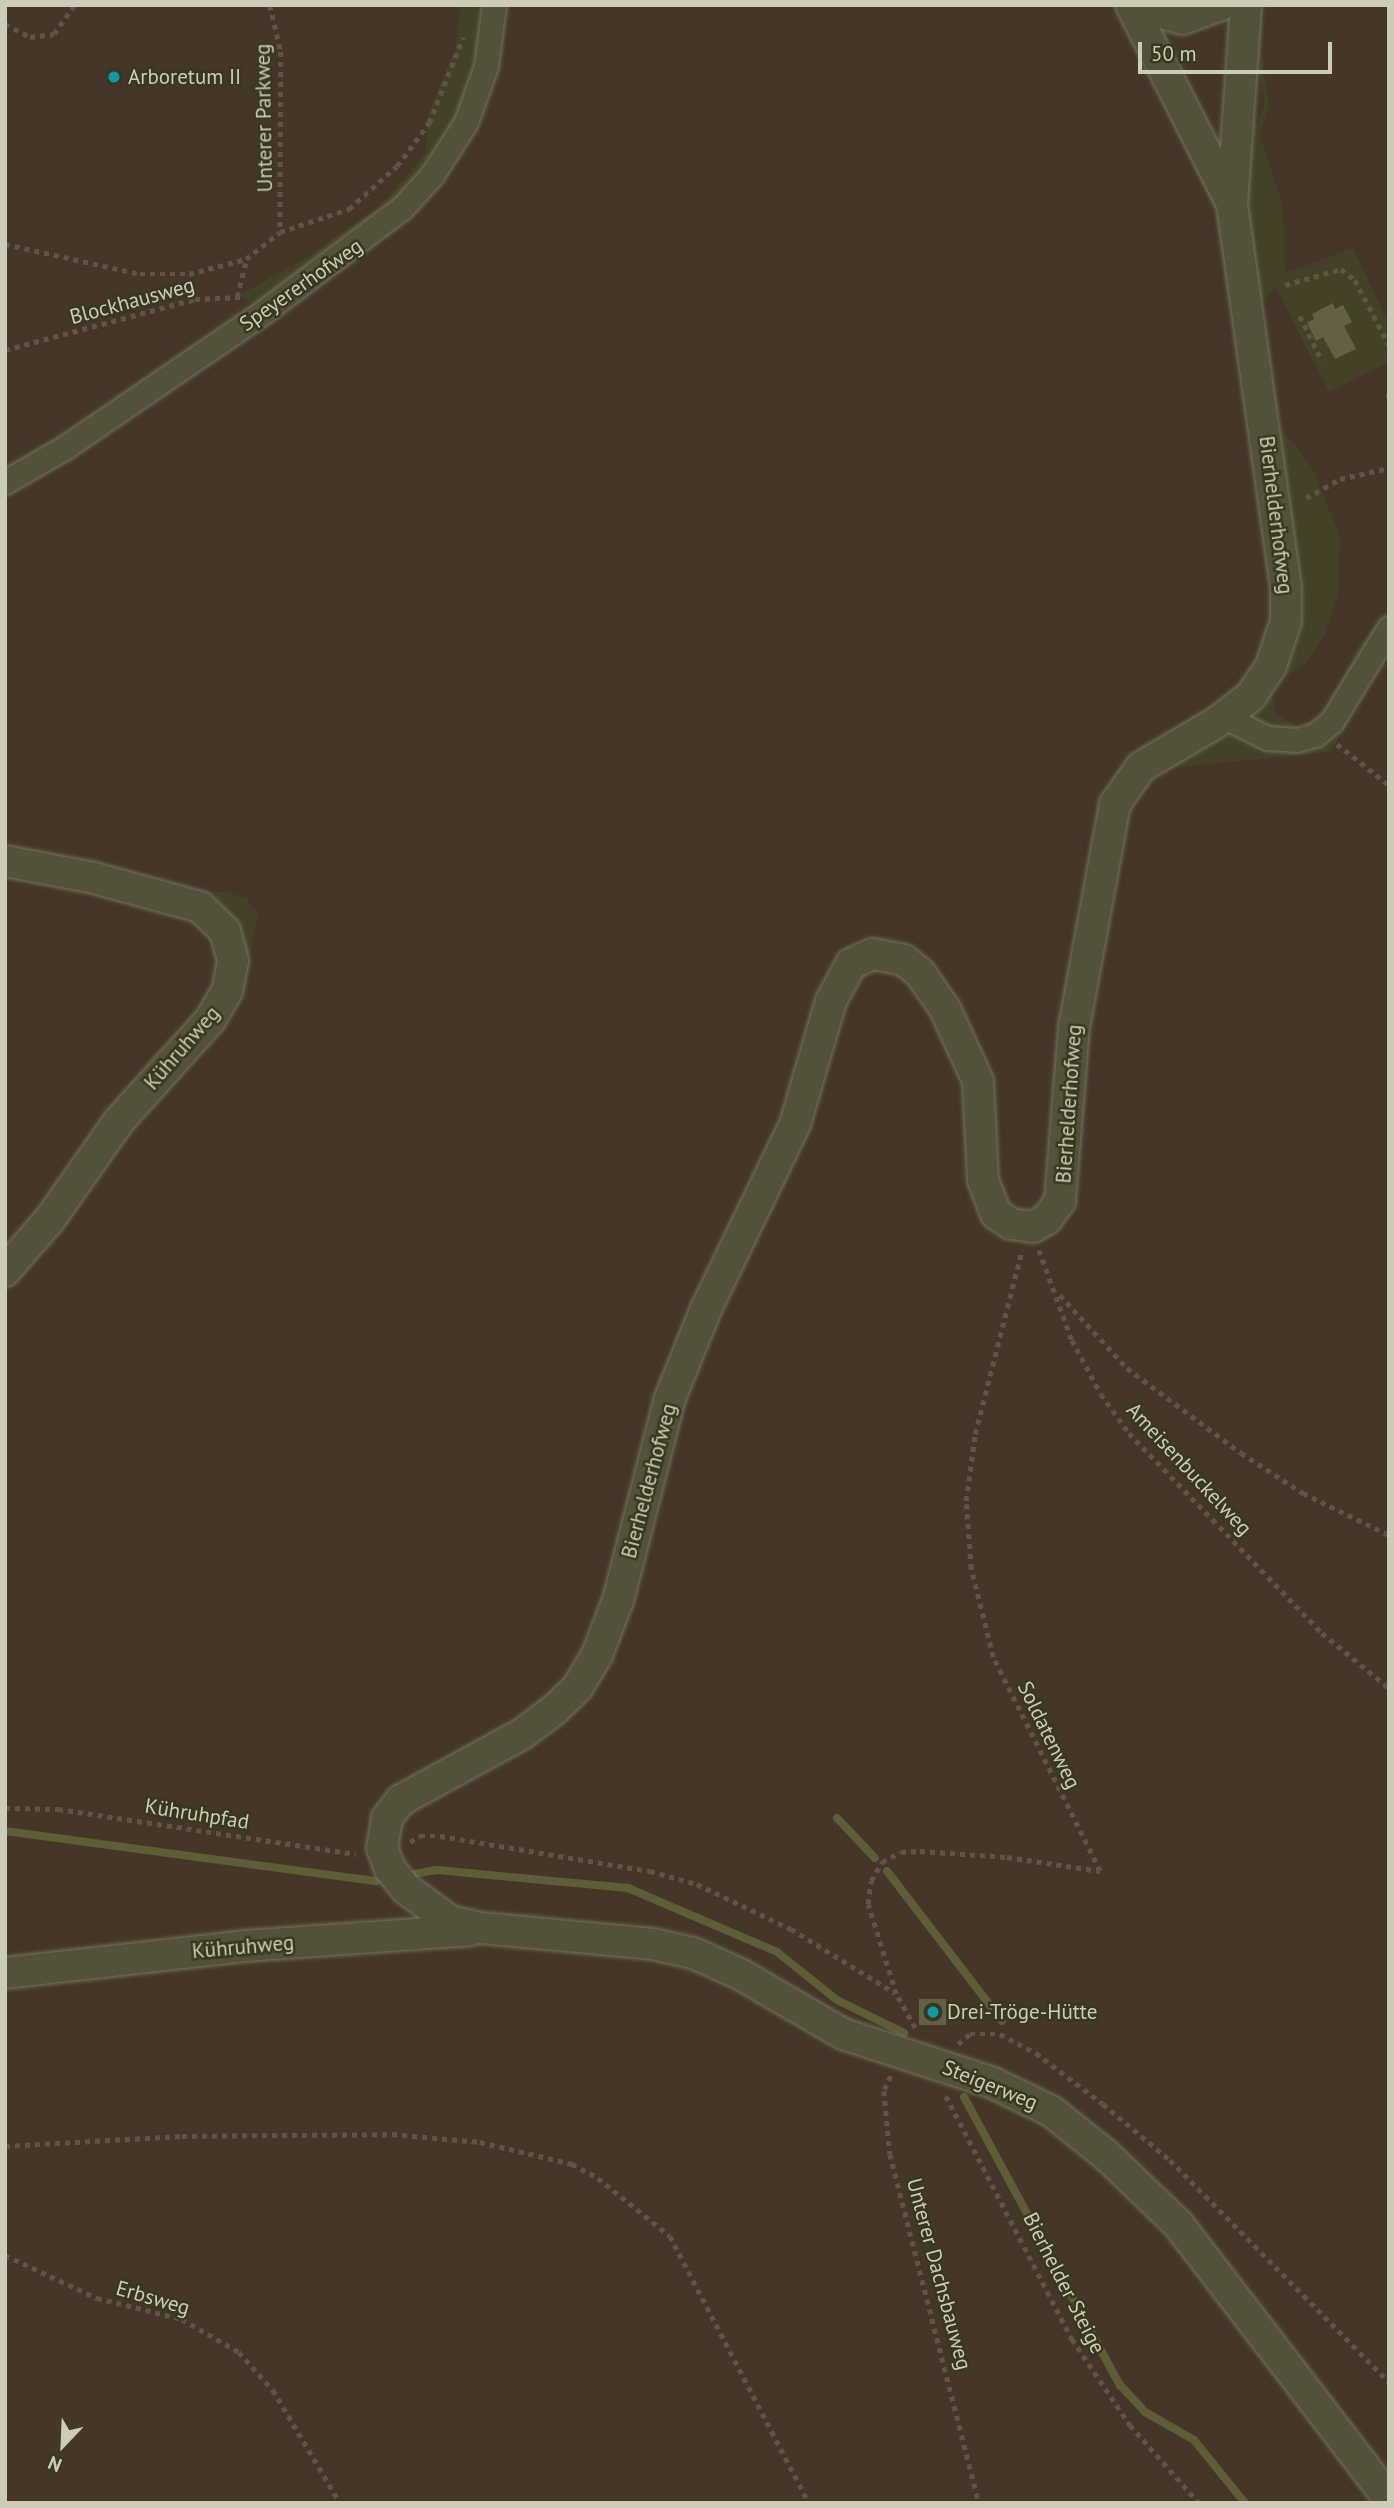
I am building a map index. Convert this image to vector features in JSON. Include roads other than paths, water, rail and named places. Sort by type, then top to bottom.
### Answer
[{"type":"street","name":"Speyererhofweg","points":[[5,482],[64,448],[266,310],[382,226],[432,176],[466,122],[491,43],[494,5]]},
{"type":"street","points":[[1133,5],[1182,19],[1220,5]]},
{"type":"street","points":[[1133,5],[1232,204]]},
{"type":"street","name":"Bierhelderhofweg","points":[[481,1928],[450,1921],[426,1906],[396,1878],[384,1856],[385,1824],[401,1800],[522,1734],[555,1710],[578,1686],[597,1656],[618,1600],[670,1398],[706,1309],[795,1124],[838,983],[858,959],[881,954],[904,960],[920,973],[945,1009],[978,1081],[986,1197],[1002,1219],[1030,1227],[1047,1219],[1064,1189],[1074,1027],[1115,804],[1141,767],[1225,717],[1266,676],[1281,640],[1287,604],[1232,204],[1246,5]]},
{"type":"street","points":[[1225,717],[1268,738],[1297,740],[1320,733],[1389,628]]},
{"type":"street","name":"Kühruhweg","points":[[5,861],[94,878],[200,907],[225,931],[233,961],[227,991],[210,1020],[119,1121],[50,1219],[5,1271]]},
{"type":"street","name":"Kühruhweg","points":[[5,1973],[244,1946],[481,1928]]},
{"type":"street","name":"Steigerweg","points":[[481,1928],[685,1951],[740,1973],[843,2034],[991,2082],[1042,2106],[1140,2185],[1208,2262],[1389,2498]]},
{"type":"waterway","points":[[837,1818],[875,1858]]},
{"type":"waterway","points":[[5,1831],[377,1881]]},
{"type":"waterway","points":[[414,1874],[437,1870],[628,1888],[777,1952],[837,2000],[904,2033]]},
{"type":"waterway","points":[[887,1871],[1002,2021]]},
{"type":"waterway","points":[[964,2097],[1120,2385],[1145,2412],[1194,2440],[1245,2503]]},
{"type":"place","name":"Arboretum II","points":[[114,77]]},
{"type":"place","name":"Drei-Tröge-Hütte","points":[[933,2012]]}]
